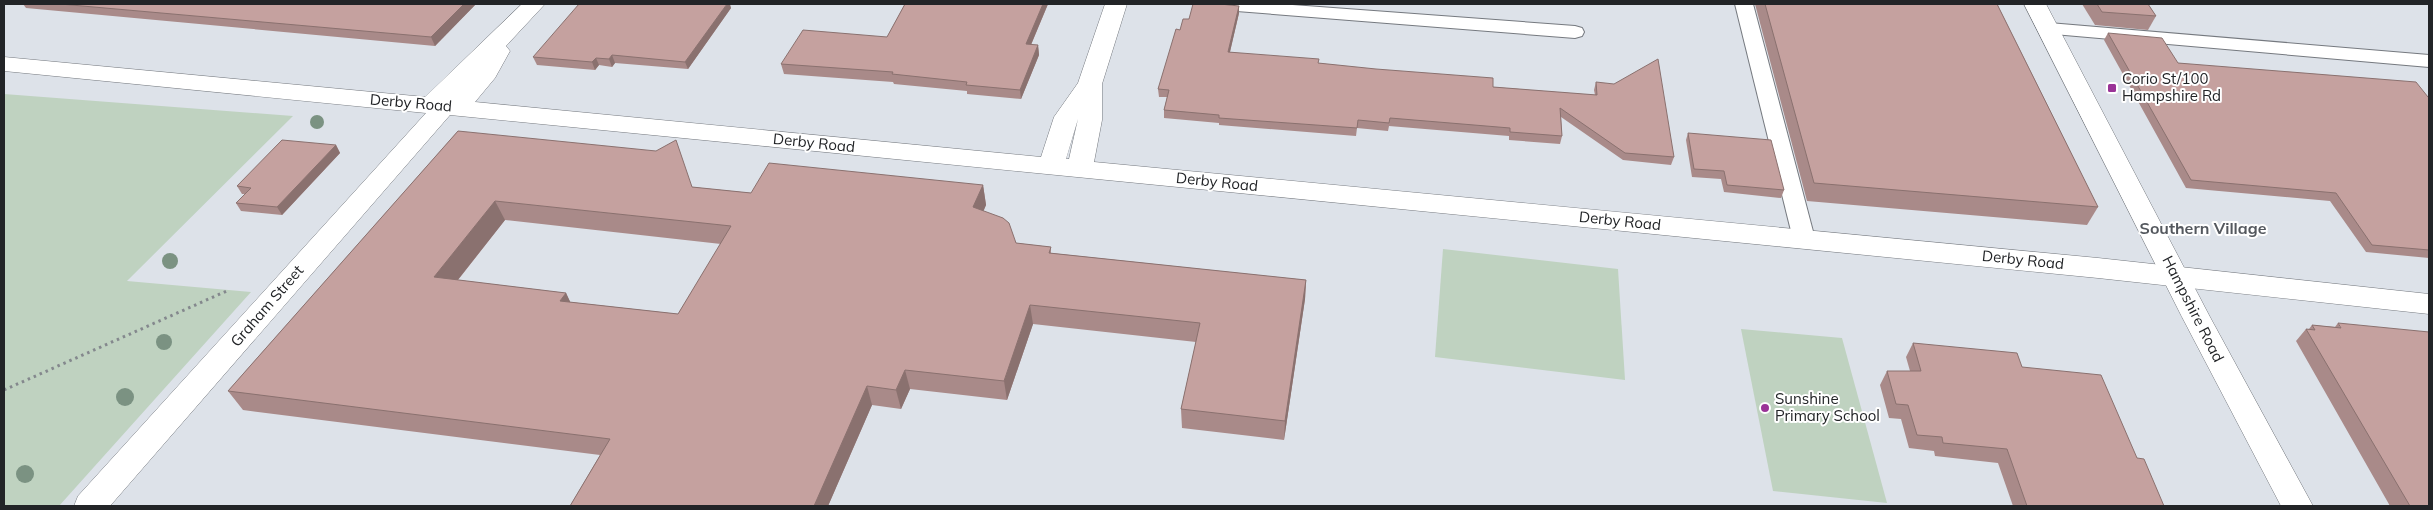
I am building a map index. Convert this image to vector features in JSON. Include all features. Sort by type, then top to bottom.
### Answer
[{"type":"street","name":"Graham Street","points":[[90,506],[444,106],[483,78],[509,33],[534,4]]},
{"type":"street","points":[[1080,168],[1090,120],[1090,84],[1116,4]]},
{"type":"street","name":"Hampshire Road","points":[[2035,4],[2297,506]]},
{"type":"street","name":"Derby Road","points":[[4,64],[1804,239],[2176,276],[2239,285],[2429,304]]},
{"type":"street","points":[[1051,165],[1066,117],[1090,84]]},
{"type":"lane","points":[[1211,4],[1575,32]]},
{"type":"lane","points":[[1744,4],[1804,239]]},
{"type":"lane","points":[[2049,29],[2429,61]]},
{"type":"path","points":[[4,390],[229,290]]},
{"type":"green space","points":[[4,94],[293,116],[127,281],[251,292],[59,506],[4,506]]},
{"type":"green space","points":[[1443,249],[1618,269],[1625,380],[1435,357]]},
{"type":"green space","points":[[1741,329],[1842,338],[1887,503],[1773,491]]},
{"type":"building","points":[[60,4],[464,4],[431,37]]},
{"type":"building","points":[[579,4],[727,4],[685,62],[612,55],[609,59],[596,58],[592,62],[533,57]]},
{"type":"building","points":[[905,4],[1043,4],[1026,44],[1038,45],[1020,90],[966,85],[967,82],[892,74],[893,72],[781,64],[803,30],[887,37]]},
{"type":"building","points":[[1193,4],[1239,6],[1228,52],[1319,59],[1318,63],[1376,69],[1493,78],[1493,87],[1597,95],[1596,82],[1614,84],[1658,59],[1674,157],[1625,153],[1560,108],[1562,136],[1510,132],[1510,128],[1390,118],[1389,123],[1358,120],[1357,128],[1219,118],[1219,115],[1164,110],[1169,90],[1158,89],[1176,29],[1180,30],[1183,19],[1189,19]]},
{"type":"building","points":[[1765,4],[1997,4],[2098,207],[1814,183]]},
{"type":"building","points":[[2097,4],[2148,4],[2156,16],[2102,12]]},
{"type":"building","points":[[2108,33],[2162,38],[2178,63],[2416,82],[2429,97],[2429,250],[2372,245],[2336,193],[2191,180]]},
{"type":"building","points":[[458,131],[656,151],[676,140],[692,187],[751,193],[769,163],[983,185],[973,207],[1003,218],[1009,223],[1016,243],[1051,247],[1049,253],[1306,280],[1285,421],[1181,409],[1200,323],[1030,305],[1004,381],[905,370],[896,390],[867,386],[814,506],[570,506],[610,439],[228,391]],"holes":[[[495,201],[731,226],[678,314],[560,301],[566,293],[434,277]]]},
{"type":"building","points":[[1688,133],[1771,140],[1784,190],[1727,185],[1724,171],[1694,169]]},
{"type":"building","points":[[282,140],[336,145],[277,207],[236,203],[251,188],[237,186]]},
{"type":"building","points":[[2338,323],[2429,332],[2429,506],[2410,506],[2306,329],[2315,330],[2312,325],[2341,328]]},
{"type":"building","points":[[1913,343],[2017,353],[2022,367],[2101,375],[2137,458],[2144,459],[2164,506],[2027,506],[2007,449],[1943,443],[1942,437],[1917,435],[1908,405],[1896,404],[1887,371],[1921,371]]},
{"type":"place","name":"Corio St/100 Hampshire Rd","points":[[2112,88]]},
{"type":"place","name":"Sunshine Primary School","points":[[1765,408]]},
{"type":"district","name":"Southern Village","points":[[2203,228]]}]
